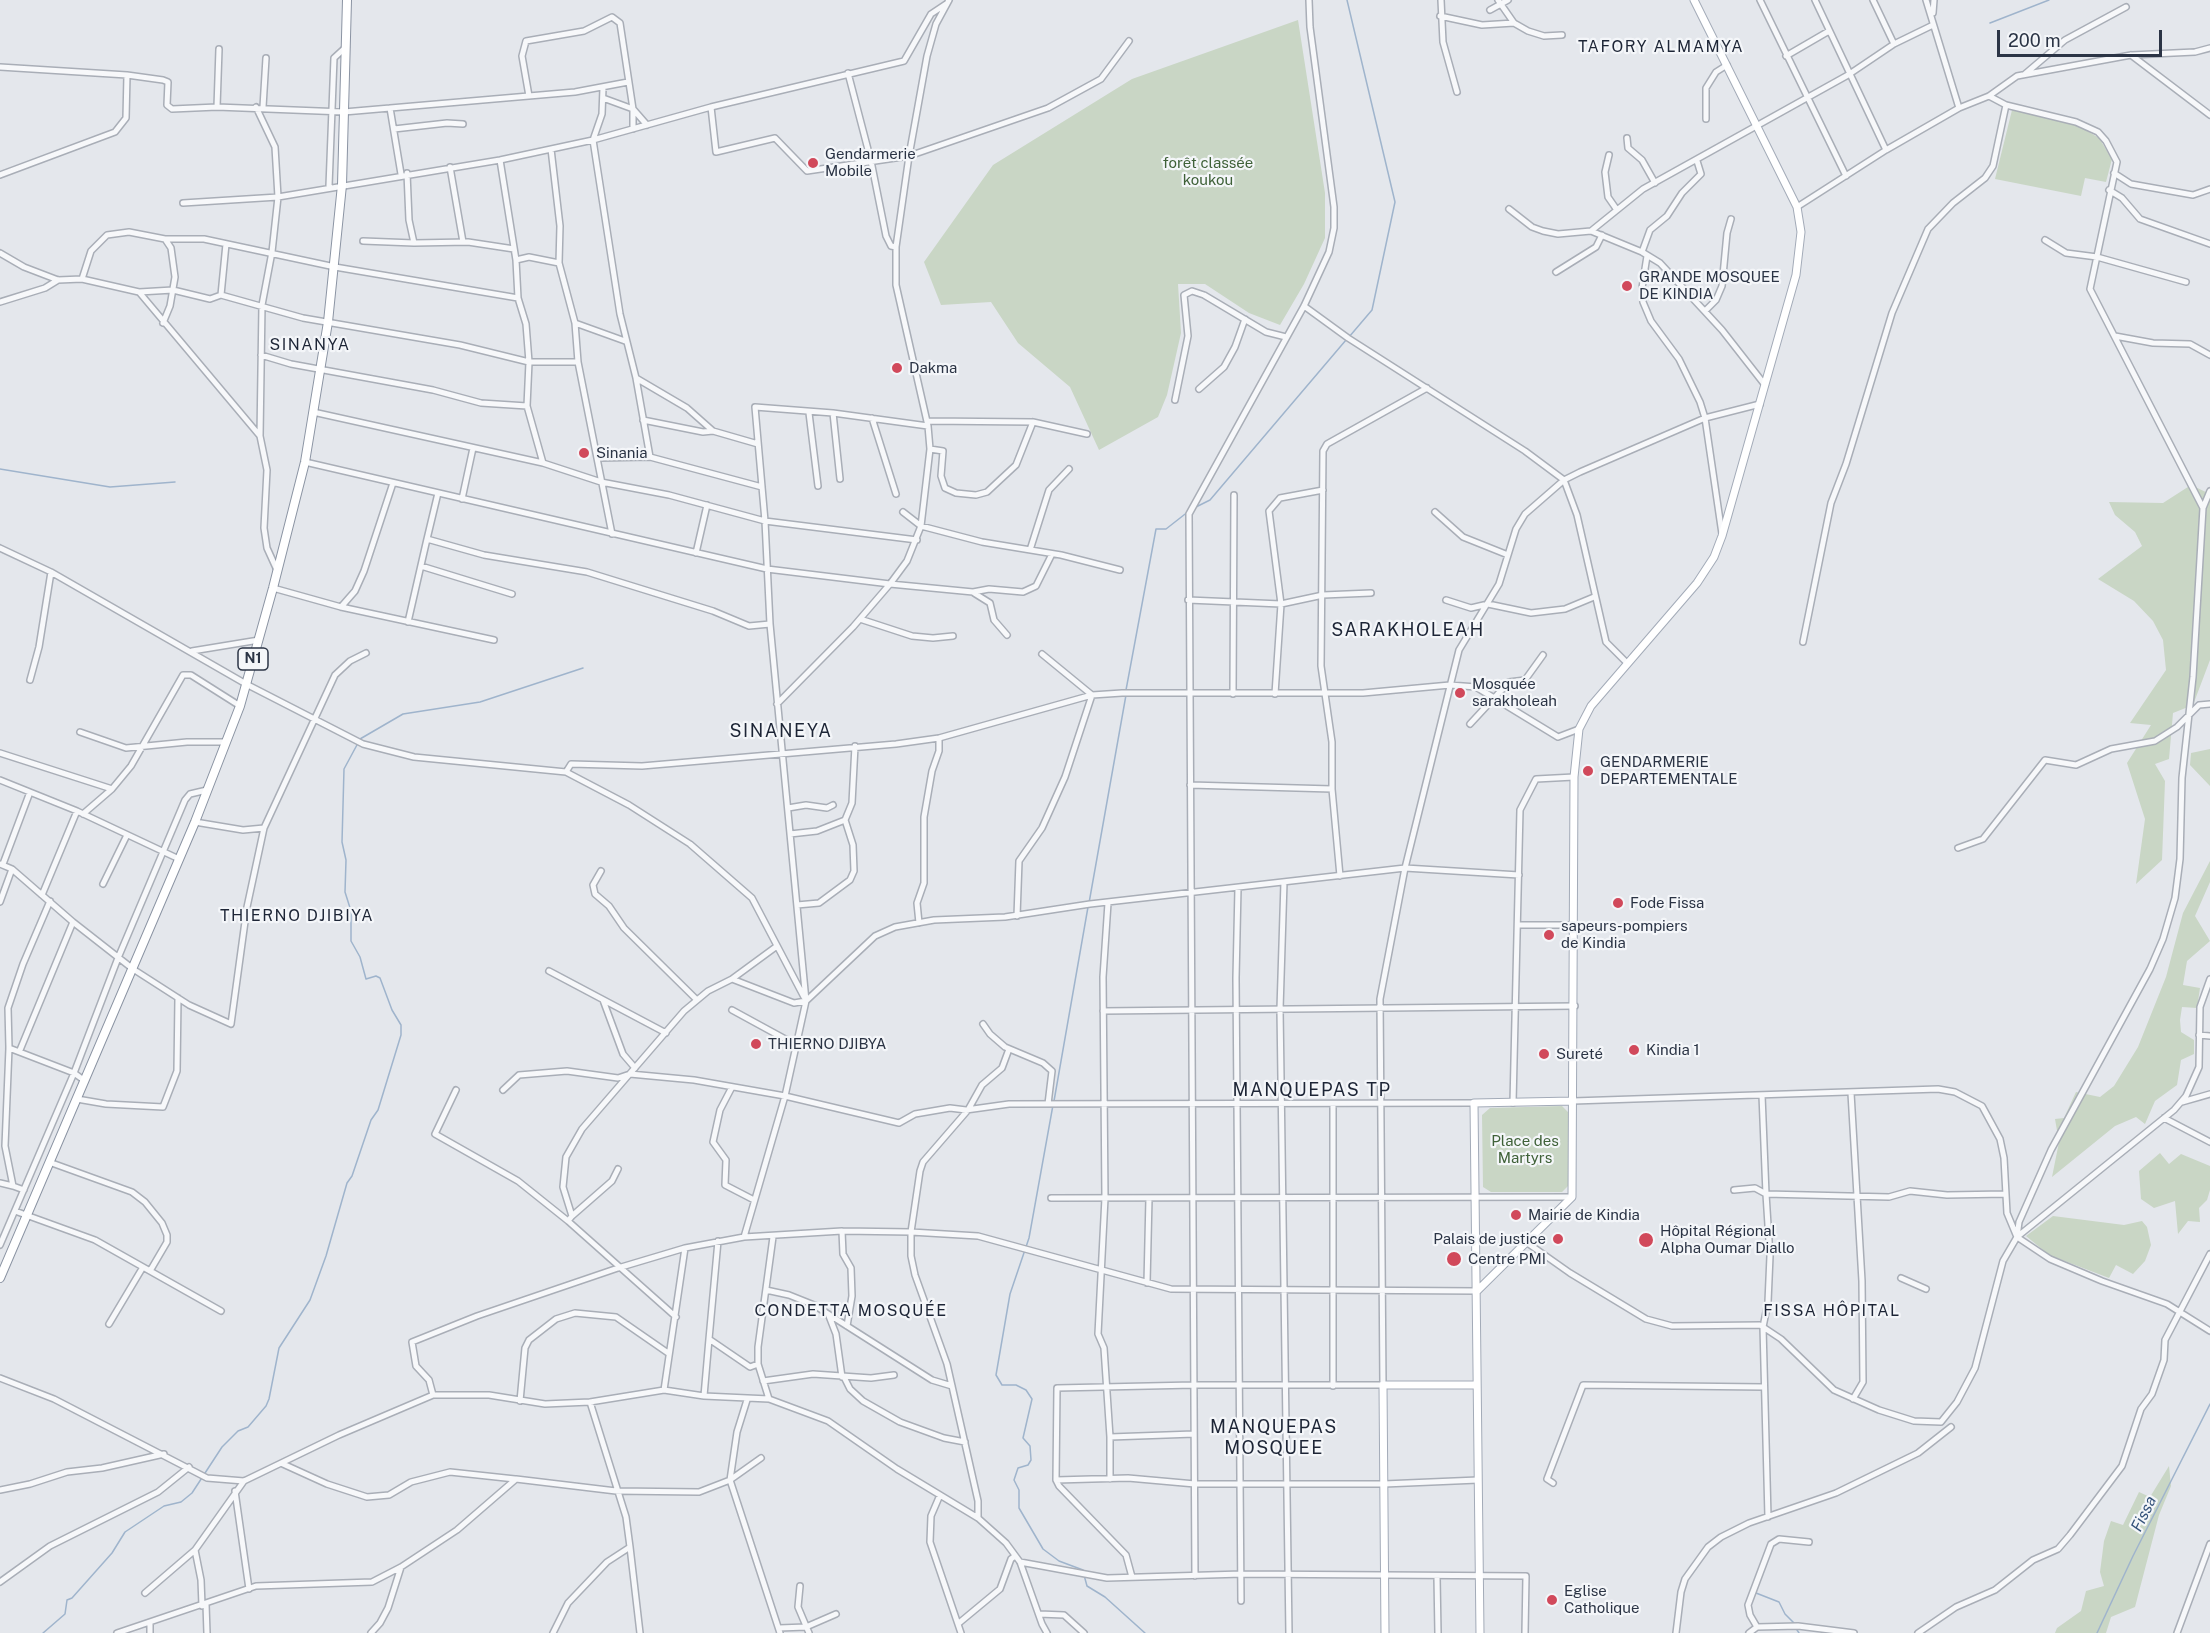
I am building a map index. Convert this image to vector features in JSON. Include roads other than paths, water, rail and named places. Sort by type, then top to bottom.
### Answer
[{"type":"highway","name":"N1","points":[[0,1278],[195,822],[240,706],[273,588],[304,462],[322,369],[335,267],[342,185],[347,0]]},
{"type":"main road","points":[[1477,1291],[1572,1197],[1575,1006],[1574,777],[1579,729],[1591,706],[1626,662],[1696,583],[1714,557],[1722,536],[1796,275],[1801,232],[1797,207],[1694,0]]},
{"type":"main road","points":[[1480,1633],[1474,1103],[1573,1101]]},
{"type":"main road","points":[[1385,1633],[1383,1385],[1477,1385]]},
{"type":"street","points":[[1195,1576],[1189,514],[1304,306],[1329,252],[1334,228],[1334,207],[1310,27],[1309,0]]},
{"type":"street","points":[[1441,0],[1443,42],[1457,92]]},
{"type":"street","points":[[1490,10],[1508,0]]},
{"type":"street","points":[[1760,0],[1846,176]]},
{"type":"street","points":[[1815,0],[1848,75],[1886,150]]},
{"type":"street","points":[[1874,0],[1894,44]]},
{"type":"street","points":[[1926,0],[1933,14]]},
{"type":"street","points":[[1934,0],[1933,25],[1959,108]]},
{"type":"street","points":[[183,202],[278,197],[329,186],[500,160],[593,140],[711,107],[904,61],[931,14],[948,2]]},
{"type":"street","points":[[777,704],[860,619],[890,584],[907,561],[921,526],[930,449],[927,424],[896,285],[896,248],[909,156],[927,56],[936,24],[948,2]]},
{"type":"street","points":[[1499,3],[1514,23]]},
{"type":"street","points":[[2023,75],[2065,40],[2127,7]]},
{"type":"street","points":[[1440,16],[1482,25],[1514,23],[1544,36],[1562,35]]},
{"type":"street","points":[[529,96],[522,56],[523,45],[526,41],[584,31],[612,17],[620,23],[633,109],[633,129]]},
{"type":"street","points":[[1592,231],[1655,183],[1848,75],[1894,44],[1933,25]]},
{"type":"street","points":[[1786,56],[1829,31]]},
{"type":"street","points":[[711,107],[716,152],[775,138],[807,171],[909,156],[1048,108],[1101,79],[1129,41]]},
{"type":"street","points":[[329,186],[334,112],[334,58],[346,47]]},
{"type":"street","points":[[1797,207],[1886,150],[1959,108],[1989,96],[2017,76],[2131,55],[2195,52],[2210,48]]},
{"type":"street","points":[[217,106],[219,49]]},
{"type":"street","points":[[2131,55],[2210,115]]},
{"type":"street","points":[[266,58],[260,107],[275,147],[278,197],[272,252],[262,305],[260,436],[267,470],[264,528],[267,548],[277,570]]},
{"type":"street","points":[[1706,119],[1707,88],[1716,72],[1727,65]]},
{"type":"street","points":[[0,67],[127,75],[168,82],[167,105],[172,109],[217,106],[344,112],[529,96],[603,88],[628,82]]},
{"type":"street","points":[[848,73],[871,161],[886,236],[891,246],[896,248]]},
{"type":"street","points":[[0,175],[115,132],[126,118],[127,75]]},
{"type":"street","points":[[603,88],[602,114],[593,140],[625,340],[636,378],[650,457]]},
{"type":"street","points":[[1989,96],[2006,105],[2076,122],[2098,132],[2117,162],[2109,190],[2090,289],[2204,508]]},
{"type":"street","points":[[603,98],[633,109],[647,125]]},
{"type":"street","points":[[1803,642],[1832,503],[1875,375],[1892,313],[1928,229],[1953,203],[1985,178],[1993,166],[2006,105]]},
{"type":"street","points":[[390,108],[404,174],[414,243]]},
{"type":"street","points":[[394,129],[447,123],[463,124]]},
{"type":"street","points":[[1627,138],[1628,148],[1642,160],[1655,183]]},
{"type":"street","points":[[550,149],[560,226],[560,263],[575,323],[578,363],[599,458],[601,482],[612,534]]},
{"type":"street","points":[[1609,155],[1605,172],[1608,197],[1617,210]]},
{"type":"street","points":[[500,160],[516,260],[518,298],[526,324],[529,362],[527,406],[543,463]]},
{"type":"street","points":[[1697,161],[1701,174],[1682,193],[1667,216],[1650,230],[1642,288],[1643,302],[1651,321],[1679,359],[1705,418],[1716,508],[1722,536]]},
{"type":"street","points":[[450,167],[463,242]]},
{"type":"street","points":[[2114,173],[2131,184],[2193,195],[2210,189]]},
{"type":"street","points":[[2109,190],[2122,198],[2140,219],[2210,243]]},
{"type":"street","points":[[1509,209],[1532,227],[1543,231],[1558,234],[1592,231],[1660,263],[1705,311],[1765,385]]},
{"type":"street","points":[[1705,311],[1716,300],[1722,286],[1727,233],[1731,219]]},
{"type":"street","points":[[82,279],[91,251],[107,235],[129,232],[165,239],[204,238],[335,267],[518,298]]},
{"type":"street","points":[[1556,272],[1596,248],[1602,235]]},
{"type":"street","points":[[163,323],[170,306],[175,276],[172,256],[165,239]]},
{"type":"street","points":[[2045,240],[2066,253],[2097,257],[2186,282]]},
{"type":"street","points":[[363,241],[463,242],[514,249]]},
{"type":"street","points":[[221,295],[226,244]]},
{"type":"street","points":[[0,254],[24,267],[58,280],[82,279],[139,292],[173,290],[210,298],[221,295],[303,318],[460,345],[529,362],[578,363]]},
{"type":"street","points":[[516,260],[529,257],[560,263]]},
{"type":"street","points":[[0,302],[45,288],[58,280]]},
{"type":"street","points":[[1175,400],[1188,336],[1184,295],[1192,291],[1204,295],[1266,332],[1286,337]]},
{"type":"street","points":[[139,292],[260,436]]},
{"type":"street","points":[[1304,306],[1525,451],[1564,480],[1577,515],[1606,642],[1626,662]]},
{"type":"street","points":[[1199,389],[1224,367],[1236,347],[1245,319]]},
{"type":"street","points":[[575,323],[625,340]]},
{"type":"street","points":[[2115,336],[2153,343],[2190,344],[2210,355]]},
{"type":"street","points":[[261,356],[433,390],[481,403],[527,406]]},
{"type":"street","points":[[636,378],[687,408],[713,431]]},
{"type":"street","points":[[1340,876],[1332,789],[1332,742],[1321,666],[1323,451],[1327,444],[1427,388]]},
{"type":"street","points":[[1132,1577],[1126,1555],[1059,1486],[1056,1480],[1057,1388],[1194,1384],[1383,1385],[1379,1008],[1405,868],[1459,650],[1499,584],[1516,529],[1525,514],[1564,480],[1705,418],[1760,404]]},
{"type":"street","points":[[744,1237],[785,1096],[798,1046],[806,1001],[770,624],[765,521],[755,407],[927,424],[1034,422],[1087,434]]},
{"type":"street","points":[[313,412],[543,463],[601,482],[707,505],[765,521],[917,540]]},
{"type":"street","points":[[808,413],[818,486]]},
{"type":"street","points":[[833,413],[840,478]]},
{"type":"street","points":[[872,418],[896,494]]},
{"type":"street","points":[[643,420],[703,432],[713,431],[759,444]]},
{"type":"street","points":[[930,449],[943,451],[941,476],[945,488],[956,494],[976,495],[987,492],[1016,465],[1034,422]]},
{"type":"street","points":[[462,499],[473,448]]},
{"type":"street","points":[[599,458],[650,457],[762,487]]},
{"type":"street","points":[[304,462],[767,569],[973,592],[989,589],[1023,592],[1036,586],[1052,554]]},
{"type":"street","points":[[1030,550],[1049,490],[1069,469]]},
{"type":"street","points":[[341,607],[356,591],[393,483]]},
{"type":"street","points":[[1275,694],[1281,604],[1269,511],[1280,498],[1323,490]]},
{"type":"street","points":[[2017,1237],[2019,1222],[2051,1150],[2063,1132],[2150,969],[2163,939],[2175,898],[2180,859],[2187,717],[2193,677],[2204,508],[2210,491]]},
{"type":"street","points":[[408,622],[438,493]]},
{"type":"street","points":[[1233,693],[1234,495]]},
{"type":"street","points":[[696,553],[707,505]]},
{"type":"street","points":[[903,512],[921,526],[982,542],[1052,554],[1120,570]]},
{"type":"street","points":[[1435,512],[1462,537],[1508,555]]},
{"type":"street","points":[[427,540],[484,555],[587,572],[713,611],[749,626],[770,624]]},
{"type":"street","points":[[0,548],[51,572],[246,684],[363,744],[414,757],[566,772],[629,805],[690,844],[752,898],[806,1001]]},
{"type":"street","points":[[421,566],[512,594]]},
{"type":"street","points":[[30,680],[39,647],[51,572]]},
{"type":"street","points":[[273,588],[341,607],[494,640]]},
{"type":"street","points":[[973,592],[990,603],[994,620],[1006,635]]},
{"type":"street","points":[[1188,600],[1234,600],[1281,604],[1323,595],[1371,593]]},
{"type":"street","points":[[1446,600],[1472,608],[1488,604],[1531,613],[1564,609],[1594,597]]},
{"type":"street","points":[[860,619],[912,636],[933,638],[953,636]]},
{"type":"street","points":[[192,651],[258,640]]},
{"type":"street","points":[[30,792],[2,864],[12,869],[73,922],[133,969],[178,998],[231,1024],[247,907],[264,828],[335,675],[350,661],[366,653]]},
{"type":"street","points":[[1042,654],[1092,695]]},
{"type":"street","points":[[1470,724],[1509,682],[1525,680],[1543,655]]},
{"type":"street","points":[[83,814],[112,789],[131,766],[183,675],[191,675],[240,706]]},
{"type":"street","points":[[566,772],[571,764],[642,766],[939,738],[1092,695],[1122,693],[1275,694],[1424,689],[1450,685],[1476,687],[1558,737],[1579,729]]},
{"type":"street","points":[[1017,916],[1020,861],[1042,828],[1065,777],[1092,695]]},
{"type":"street","points":[[1958,848],[1983,839],[2045,760],[2076,765],[2111,749],[2155,741],[2199,705],[2210,704]]},
{"type":"street","points":[[80,732],[126,748],[225,742]]},
{"type":"street","points":[[919,923],[917,903],[924,882],[924,817],[932,771],[939,751],[939,738]]},
{"type":"street","points":[[797,905],[819,903],[850,880],[854,871],[854,845],[845,820],[852,803],[856,767],[855,746]]},
{"type":"street","points":[[0,753],[112,789]]},
{"type":"street","points":[[1513,1103],[1520,810],[1536,779],[1574,777]]},
{"type":"street","points":[[0,780],[77,811],[179,859]]},
{"type":"street","points":[[1190,785],[1332,789]]},
{"type":"street","points":[[0,1245],[74,1073],[118,958],[185,800],[190,794],[207,790]]},
{"type":"street","points":[[788,808],[806,805],[827,808],[833,805]]},
{"type":"street","points":[[42,894],[77,811]]},
{"type":"street","points":[[790,834],[817,831],[845,820]]},
{"type":"street","points":[[195,822],[243,830],[264,828]]},
{"type":"street","points":[[103,884],[127,835]]},
{"type":"street","points":[[732,979],[794,1003],[806,1001],[875,936],[895,927],[919,923],[1017,916],[1088,905],[1405,868],[1519,875]]},
{"type":"street","points":[[0,902],[12,869]]},
{"type":"street","points":[[601,871],[593,885],[595,894],[609,906],[624,928],[697,1000]]},
{"type":"street","points":[[1284,882],[1280,1009],[1289,1482],[1289,1633]]},
{"type":"street","points":[[1238,888],[1241,1600]]},
{"type":"street","points":[[14,1186],[5,1146],[3,1118],[9,1048],[8,1008],[23,964],[50,901]]},
{"type":"street","points":[[1108,903],[1103,1011],[1106,1198],[1098,1334],[1104,1348],[1110,1437],[1110,1479]]},
{"type":"street","points":[[20,1050],[73,922]]},
{"type":"street","points":[[1518,925],[1574,925]]},
{"type":"street","points":[[570,1219],[563,1187],[566,1157],[582,1129],[697,1000],[732,979],[777,946]]},
{"type":"street","points":[[549,971],[666,1033]]},
{"type":"street","points":[[1526,1242],[1570,1273],[1646,1319],[1672,1326],[1763,1327],[1781,1339],[1834,1390],[1914,1421],[1941,1422],[1957,1402],[1975,1368],[2003,1261],[2017,1237],[2164,1118],[2181,1102],[2193,1084],[2199,1067],[2200,1007],[2210,979]]},
{"type":"street","points":[[77,1099],[106,1104],[163,1107],[177,1071],[178,998]]},
{"type":"street","points":[[603,1000],[623,1054],[635,1068]]},
{"type":"street","points":[[0,1006],[8,1008]]},
{"type":"street","points":[[1103,1011],[1575,1006]]},
{"type":"street","points":[[732,1010],[798,1046]]},
{"type":"street","points":[[983,1024],[996,1041],[1043,1063],[1052,1071],[1052,1104]]},
{"type":"street","points":[[2199,1035],[2210,1036]]},
{"type":"street","points":[[9,1048],[20,1050],[74,1073],[85,1081]]},
{"type":"street","points":[[978,1518],[978,1501],[947,1364],[915,1275],[911,1256],[911,1232],[923,1162],[968,1110],[981,1085],[1002,1068],[1009,1049]]},
{"type":"street","points":[[0,1064],[7,1065]]},
{"type":"street","points":[[503,1090],[519,1075],[567,1071],[618,1078],[630,1074],[785,1096],[899,1123],[915,1114],[950,1108],[968,1110],[1009,1104],[1474,1103]]},
{"type":"street","points":[[732,1087],[720,1110],[714,1142],[726,1160],[725,1185],[733,1192],[754,1200]]},
{"type":"street","points":[[1573,1101],[1938,1089],[1969,1097],[1982,1106],[2000,1139],[2011,1227],[2017,1237],[2050,1259],[2102,1281],[2167,1304],[2210,1331]]},
{"type":"street","points":[[456,1090],[435,1134],[518,1181],[570,1219],[618,1268],[676,1317]]},
{"type":"street","points":[[1851,1093],[1862,1281],[1863,1382],[1854,1399]]},
{"type":"street","points":[[2181,1102],[2210,1094]]},
{"type":"street","points":[[1762,1095],[1770,1257],[1768,1302],[1763,1327],[1768,1516]]},
{"type":"street","points":[[1333,1104],[1333,1386]]},
{"type":"street","points":[[2164,1118],[2210,1142]]},
{"type":"street","points":[[49,1162],[132,1192],[145,1202],[167,1235],[167,1242],[150,1271]]},
{"type":"street","points":[[570,1219],[612,1181],[618,1169]]},
{"type":"street","points":[[0,1183],[24,1190]]},
{"type":"street","points":[[1734,1190],[1755,1188],[1766,1194],[1857,1194],[1889,1197],[1910,1191],[1947,1195],[2006,1194]]},
{"type":"street","points":[[1051,1198],[1572,1197]]},
{"type":"street","points":[[1147,1283],[1149,1198]]},
{"type":"street","points":[[15,1211],[25,1217],[95,1240],[221,1311]]},
{"type":"street","points":[[842,1231],[843,1254],[851,1268],[852,1296],[847,1326]]},
{"type":"street","points":[[433,1395],[429,1380],[416,1366],[412,1342],[477,1316],[618,1268],[686,1248],[744,1237],[842,1231],[978,1236],[1147,1283],[1193,1290],[1477,1291]]},
{"type":"street","points":[[769,1399],[758,1364],[758,1347],[773,1237]]},
{"type":"street","points":[[704,1396],[718,1241]]},
{"type":"street","points":[[664,1389],[686,1248]]},
{"type":"street","points":[[1918,1633],[1956,1607],[1995,1590],[2033,1560],[2058,1549],[2070,1535],[2122,1466],[2141,1409],[2152,1394],[2164,1360],[2166,1340],[2209,1256]]},
{"type":"street","points":[[109,1324],[143,1267]]},
{"type":"street","points":[[1901,1278],[1926,1289]]},
{"type":"street","points":[[766,1290],[789,1295],[828,1314],[932,1380],[952,1386]]},
{"type":"street","points":[[520,1401],[525,1348],[529,1340],[556,1318],[575,1313],[616,1317],[668,1353]]},
{"type":"street","points":[[828,1314],[836,1334],[843,1377],[850,1389],[863,1401],[900,1422],[944,1438],[965,1442]]},
{"type":"street","points":[[709,1339],[750,1367],[758,1364]]},
{"type":"street","points":[[763,1381],[813,1374],[871,1378],[894,1375]]},
{"type":"street","points":[[0,1378],[54,1399],[207,1478],[244,1481]]},
{"type":"street","points":[[1553,1483],[1547,1479],[1582,1386],[1764,1387]]},
{"type":"street","points":[[146,1593],[195,1550],[244,1481],[339,1435],[433,1395],[489,1395],[546,1404],[590,1402],[664,1389],[704,1396],[747,1400],[769,1399],[828,1421],[978,1518],[1006,1543],[1018,1559],[1047,1633]]},
{"type":"street","points":[[747,1400],[737,1432],[730,1480],[779,1631],[807,1630],[836,1614]]},
{"type":"street","points":[[590,1402],[615,1491],[626,1517],[640,1633]]},
{"type":"street","points":[[1676,1633],[1681,1592],[1685,1579],[1708,1547],[1721,1537],[1768,1516],[1836,1493],[1918,1453],[1951,1427]]},
{"type":"street","points":[[1110,1437],[1194,1434]]},
{"type":"street","points":[[0,1490],[30,1484],[67,1472],[102,1468],[164,1454]]},
{"type":"street","points":[[283,1464],[327,1484],[368,1497],[389,1495],[411,1482],[450,1472],[615,1491],[699,1492],[730,1480],[761,1458]]},
{"type":"street","points":[[0,1582],[50,1546],[158,1491],[189,1467]]},
{"type":"street","points":[[117,1633],[249,1589],[280,1585],[372,1582],[401,1567],[456,1530],[516,1479]]},
{"type":"street","points":[[1056,1480],[1110,1479],[1195,1484],[1289,1482],[1384,1484],[1478,1480]]},
{"type":"street","points":[[235,1491],[249,1589]]},
{"type":"street","points":[[940,1495],[931,1516],[930,1542],[962,1633]]},
{"type":"street","points":[[1758,1627],[1750,1616],[1748,1605],[1772,1544],[1779,1539],[1809,1542]]},
{"type":"street","points":[[2178,1633],[2210,1544]]},
{"type":"street","points":[[553,1633],[568,1603],[607,1562],[630,1548]]},
{"type":"street","points":[[195,1550],[207,1633]]},
{"type":"street","points":[[959,1623],[999,1589],[1011,1559],[1018,1559],[1086,1576],[1526,1576],[1525,1633]]},
{"type":"street","points":[[371,1633],[380,1623],[388,1608],[401,1567]]},
{"type":"street","points":[[1437,1577],[1438,1633]]},
{"type":"street","points":[[800,1586],[798,1607],[807,1630]]},
{"type":"street","points":[[1039,1614],[1064,1615],[1084,1633]]},
{"type":"street","points":[[150,1623],[150,1633]]},
{"type":"street","points":[[1749,1633],[1758,1627],[1807,1626],[1852,1633]]},
{"type":"waterway","points":[[1347,0],[1395,202],[1372,310],[1349,337]]},
{"type":"waterway","points":[[1990,23],[2049,0]]},
{"type":"waterway","points":[[1196,507],[1210,500],[1346,340]]},
{"type":"waterway","points":[[0,469],[110,487],[175,482]]},
{"type":"waterway","points":[[1126,690],[1156,529],[1166,529],[1189,511]]},
{"type":"waterway","points":[[360,739],[403,714],[480,702],[583,668]]},
{"type":"waterway","points":[[1089,903],[1126,695]]},
{"type":"waterway","points":[[43,1633],[65,1614],[67,1600],[72,1598],[112,1553],[125,1532],[164,1506],[181,1502],[192,1493],[222,1447],[238,1431],[248,1427],[266,1406],[279,1348],[310,1300],[326,1256],[347,1183],[352,1176],[371,1120],[378,1110],[401,1035],[401,1025],[392,1010],[380,978],[376,976],[366,979],[360,957],[351,941],[351,911],[345,892],[346,860],[342,842],[344,769],[358,743]]},
{"type":"waterway","points":[[1054,1101],[1088,907]]},
{"type":"waterway","points":[[1053,1105],[1029,1238],[1010,1294],[996,1375],[1002,1385],[1016,1385],[1026,1390],[1032,1399],[1023,1438],[1030,1446],[1031,1460],[1028,1465],[1018,1468],[1014,1480],[1019,1490],[1019,1508],[1043,1549],[1059,1561],[1083,1570]]},
{"type":"waterway","name":"Fissa","points":[[2097,1633],[2210,1404]]},
{"type":"waterway","points":[[1084,1575],[1087,1586],[1105,1597],[1145,1633]]},
{"type":"waterway","points":[[1756,1593],[1779,1602],[1785,1614],[1794,1623]]},
{"type":"place","name":"Gendarmerie Mobile","points":[[813,163]]},
{"type":"place","name":"GRANDE MOSQUEE DE KINDIA","points":[[1627,286]]},
{"type":"place","name":"Dakma","points":[[897,368]]},
{"type":"place","name":"Sinania","points":[[584,453]]},
{"type":"place","name":"Mosquée sarakholeah","points":[[1460,693]]},
{"type":"place","name":"GENDARMERIE DEPARTEMENTALE","points":[[1588,771]]},
{"type":"place","name":"Fode Fissa","points":[[1618,903]]},
{"type":"place","name":"sapeurs-pompiers de Kindia","points":[[1549,935]]},
{"type":"place","name":"THIERNO DJIBYA","points":[[756,1044]]},
{"type":"place","name":"Kindia 1","points":[[1634,1050]]},
{"type":"place","name":"Sureté","points":[[1544,1054]]},
{"type":"place","name":"Mairie de Kindia","points":[[1516,1215]]},
{"type":"place","name":"Palais de justice","points":[[1558,1239]]},
{"type":"place","name":"Hôpital Régional Alpha Oumar Diallo","points":[[1646,1240]]},
{"type":"place","name":"Centre PMI","points":[[1454,1259]]},
{"type":"place","name":"Eglise Catholique","points":[[1552,1600]]},
{"type":"district","name":"TAFORY ALMAMYA","points":[[1661,47]]},
{"type":"district","name":"SINANYA","points":[[310,345]]},
{"type":"district","name":"SARAKHOLEAH","points":[[1408,630]]},
{"type":"district","name":"SINANEYA","points":[[781,731]]},
{"type":"district","name":"THIERNO DJIBIYA","points":[[297,916]]},
{"type":"district","name":"MANQUEPAS TP","points":[[1312,1090]]},
{"type":"district","name":"СONDETTA MOSQUÉE","points":[[851,1311]]},
{"type":"district","name":"FISSA HÔPITAL","points":[[1832,1311]]},
{"type":"district","name":"MANQUEPAS MOSQUEE","points":[[1274,1437]]},
{"type":"park label","name":"forêt classée koukou","points":[[1208,172]]},
{"type":"park label","name":"Place des Martyrs","points":[[1525,1150]]}]
